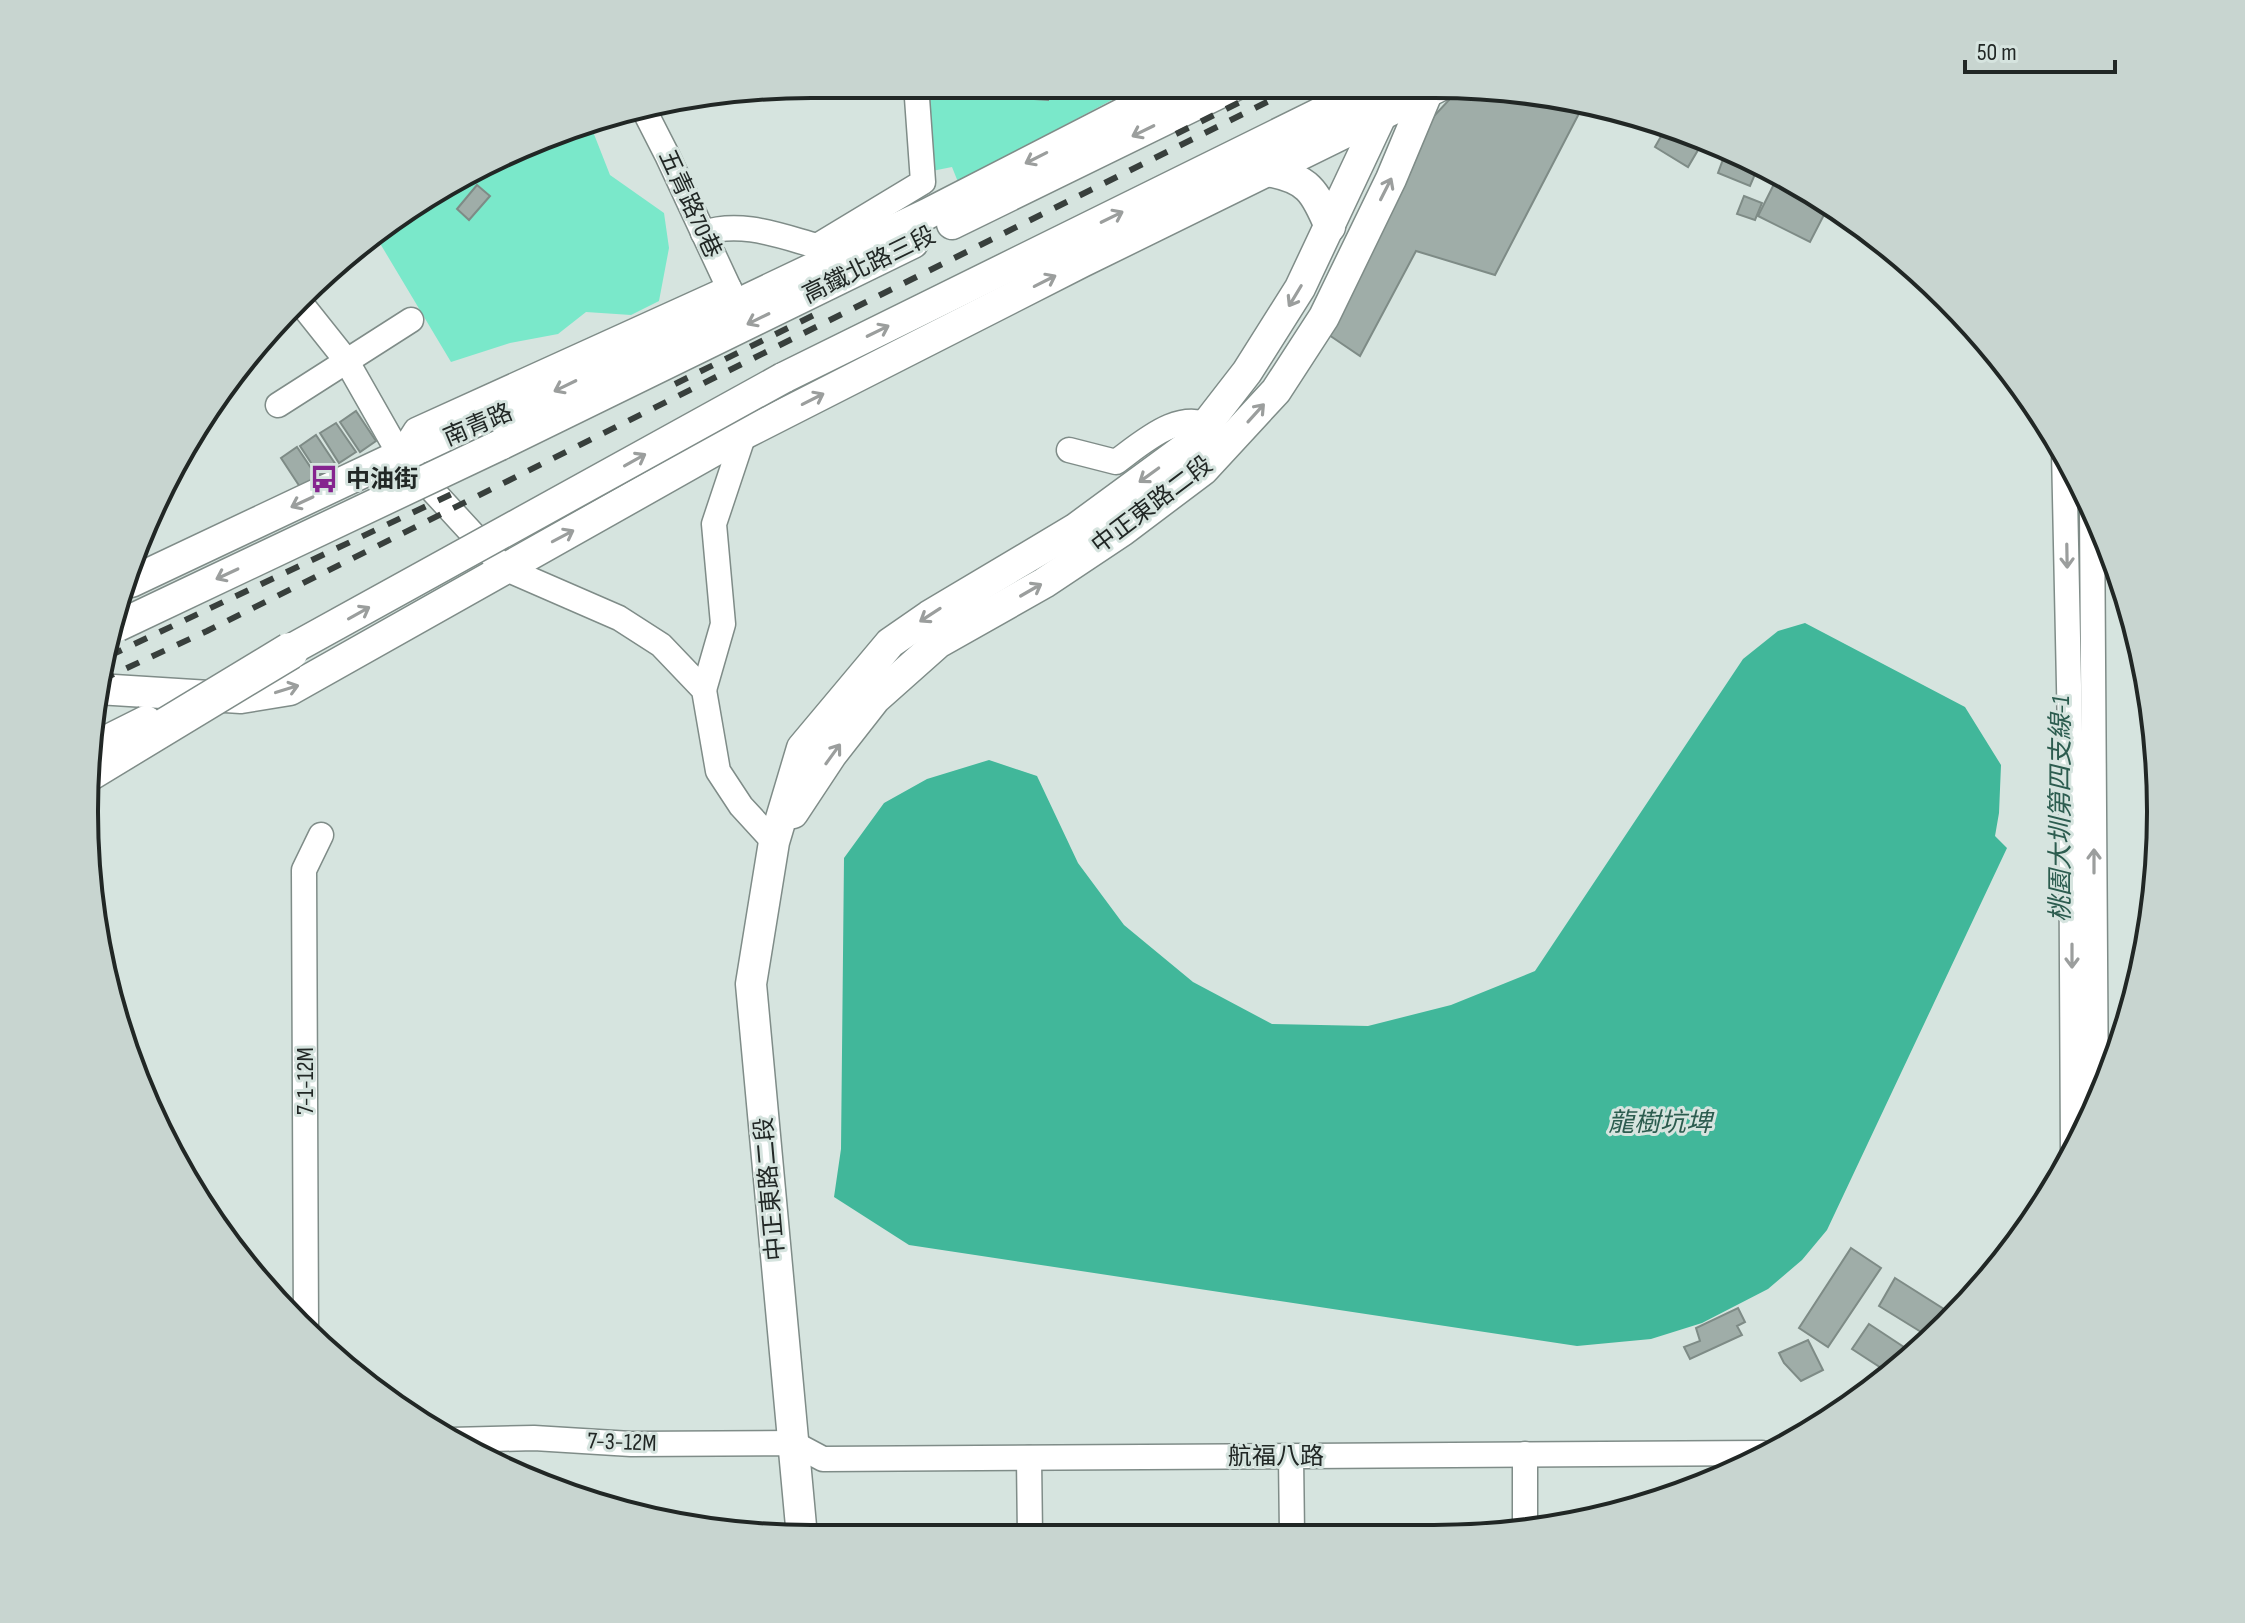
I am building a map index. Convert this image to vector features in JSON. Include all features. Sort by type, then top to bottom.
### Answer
[{"type":"highway","points":[[100,766],[290,651]]},
{"type":"main road","name":"高鐵北路三段","points":[[733,295],[927,214],[1153,98]]},
{"type":"main road","name":"高鐵北路三段","points":[[500,445],[1209,98]]},
{"type":"main road","points":[[102,743],[290,651],[783,378],[1351,98]]},
{"type":"main road","name":"中正東路二段","points":[[801,1525],[751,984],[774,842],[832,754],[875,699],[938,643],[1044,583],[1122,531],[1203,470],[1247,372],[1300,288],[1391,98]]},
{"type":"main road","points":[[109,690],[241,698],[290,690],[744,434],[1414,98]]},
{"type":"main road","name":"中正東路二段","points":[[1218,432],[1276,391],[1324,317],[1428,98]]},
{"type":"main road","points":[[1267,171],[1286,174],[1306,185],[1317,196],[1330,227]]},
{"type":"main road","name":"南青路","points":[[137,579],[400,455],[477,428],[733,295]]},
{"type":"main road","points":[[427,486],[444,440]]},
{"type":"main road","name":"南青路","points":[[123,624],[500,445]]},
{"type":"street","points":[[917,98],[927,214]]},
{"type":"street","name":"五青路70巷","points":[[647,117],[733,295]]},
{"type":"street","points":[[703,233],[721,227],[761,230],[817,246],[923,182]]},
{"type":"street","points":[[400,455],[416,430],[733,295]]},
{"type":"street","points":[[305,309],[346,360],[400,455],[504,568],[619,618],[661,645],[704,690]]},
{"type":"street","points":[[278,405],[411,320]]},
{"type":"street","points":[[1069,450],[1116,462],[1168,425],[1218,432]]},
{"type":"street","points":[[744,434],[714,524],[723,624],[704,690],[718,771],[741,806],[774,842]]},
{"type":"street","points":[[2065,480],[2071,779],[2073,1127]]},
{"type":"street","points":[[2092,536],[2096,1077]]},
{"type":"street","name":"7-1-12M","points":[[306,1315],[304,870],[321,835]]},
{"type":"street","name":"7-3-12M","points":[[474,1439],[534,1438],[631,1444],[793,1443]]},
{"type":"street","name":"航福八路","points":[[793,1443],[823,1459],[1745,1453]]},
{"type":"street","points":[[1525,1454],[1525,1519]]},
{"type":"street","points":[[1291,1456],[1292,1525]]},
{"type":"street","points":[[1029,1458],[1030,1525]]},
{"type":"shaded area","points":[[927,98],[1116,98],[958,182],[952,167],[932,171]]},
{"type":"shaded area","points":[[593,132],[610,175],[664,213],[669,248],[659,301],[631,315],[586,312],[558,334],[510,343],[451,362],[380,243],[415,218],[496,172],[538,152]]},
{"type":"water","name":"龍樹坑埤","points":[[1805,623],[1965,707],[2001,765],[1995,836],[2007,848],[1827,1230],[1802,1260],[1768,1289],[1702,1323],[1651,1339],[1577,1346],[909,1245],[834,1197],[841,1149],[844,858],[884,803],[927,779],[989,760],[1037,776],[1078,863],[1124,925],[1193,982],[1272,1024],[1368,1026],[1451,1005],[1535,971],[1743,659],[1778,631]]},
{"type":"building","points":[[1450,99],[1527,104],[1579,113],[1495,275],[1416,251],[1360,356],[1326,333],[1434,116]]},
{"type":"building","points":[[1661,136],[1698,150],[1688,167],[1655,147]]},
{"type":"building","points":[[1723,160],[1755,175],[1750,186],[1718,173]]},
{"type":"building","points":[[477,185],[490,196],[469,220],[457,209]]},
{"type":"building","points":[[1773,185],[1824,214],[1810,242],[1758,216]]},
{"type":"building","points":[[1744,196],[1762,203],[1755,220],[1737,214]]},
{"type":"building","points":[[356,411],[376,441],[360,452],[340,422]]},
{"type":"building","points":[[336,423],[356,452],[339,463],[320,433]]},
{"type":"building","points":[[316,435],[336,465],[319,475],[300,446]]},
{"type":"building","points":[[297,447],[317,477],[300,487],[281,458]]},
{"type":"building","points":[[1851,1248],[1881,1268],[1828,1347],[1799,1328]]},
{"type":"building","points":[[1895,1278],[1944,1309],[1921,1332],[1879,1306]]},
{"type":"building","points":[[1738,1308],[1745,1322],[1737,1326],[1742,1335],[1690,1359],[1684,1347],[1700,1341],[1696,1328]]},
{"type":"building","points":[[1869,1324],[1905,1347],[1881,1368],[1852,1349]]},
{"type":"building","points":[[1808,1340],[1823,1370],[1801,1381],[1779,1353]]},
{"type":"waterway","name":"桃園大圳第四支線-1","points":[[2078,507],[2079,608]]},
{"type":"railway","points":[[1176,134],[1248,98]]},
{"type":"railway","points":[[111,675],[207,631],[1275,98]]},
{"type":"railway","points":[[675,384],[818,313]]},
{"type":"railway","points":[[116,653],[456,492]]},
{"type":"place","name":"中油街","points":[[324,479]]}]
